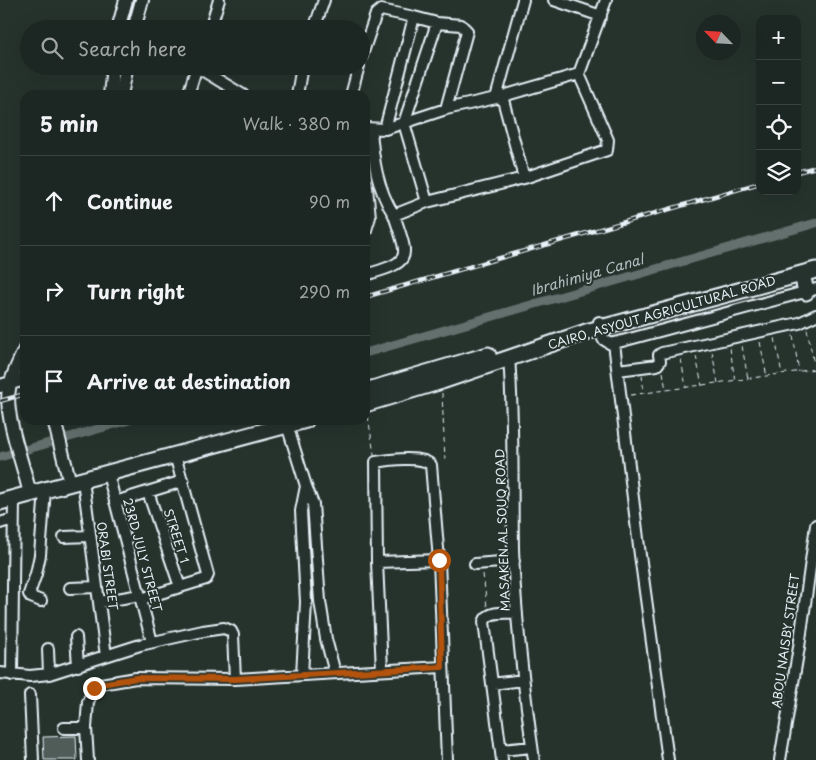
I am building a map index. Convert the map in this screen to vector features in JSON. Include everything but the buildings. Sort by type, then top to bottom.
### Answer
[{"type":"highway","name":"CAIRO, ASYOUT AGRICULTURAL ROAD","points":[[370,399],[599,325],[816,261]]},
{"type":"highway","name":"CAIRO, ASYOUT AGRICULTURAL ROAD","points":[[661,308],[809,272]]},
{"type":"highway","points":[[809,272],[811,291]]},
{"type":"highway","name":"CAIRO, ASYOUT AGRICULTURAL ROAD","points":[[370,399],[442,381],[599,325]]},
{"type":"highway","points":[[5,498],[26,479],[68,475],[248,425]]},
{"type":"highway","points":[[5,498],[108,474],[287,425]]},
{"type":"main road","points":[[120,20],[126,0]]},
{"type":"main road","points":[[136,20],[142,0]]},
{"type":"main road","points":[[111,90],[113,75]]},
{"type":"main road","points":[[122,90],[125,75]]},
{"type":"main road","points":[[20,358],[5,385],[10,416],[26,479]]},
{"type":"main road","points":[[5,385],[20,380]]},
{"type":"main road","points":[[55,425],[68,475]]},
{"type":"street","points":[[213,20],[219,0]]},
{"type":"street","points":[[317,20],[324,0]]},
{"type":"street","points":[[522,0],[499,97],[524,178]]},
{"type":"street","points":[[554,0],[600,16]]},
{"type":"street","points":[[394,215],[427,202],[524,178],[607,150],[608,140],[579,74],[606,0]]},
{"type":"street","points":[[370,32],[376,14],[380,10],[437,23],[461,25],[466,31],[446,109]]},
{"type":"street","points":[[385,129],[414,17]]},
{"type":"street","points":[[427,202],[404,123],[437,23]]},
{"type":"street","points":[[370,129],[385,129],[446,109],[499,97],[579,74]]},
{"type":"street","points":[[190,90],[194,75]]},
{"type":"street","points":[[211,75],[235,90]]},
{"type":"street","points":[[298,90],[300,75]]},
{"type":"street","points":[[352,90],[357,75]]},
{"type":"street","points":[[225,90],[226,84]]},
{"type":"street","points":[[370,139],[378,181],[387,204],[394,215],[404,244],[404,256],[398,264],[370,273]]},
{"type":"street","points":[[599,325],[601,336],[605,342],[614,343],[811,291]]},
{"type":"street","points":[[618,370],[657,365],[660,353],[791,324],[816,315]]},
{"type":"street","points":[[614,343],[636,525],[668,760]]},
{"type":"street","name":"MASAKEN AL SOUQ ROAD","points":[[509,358],[512,416],[514,561],[523,680],[534,760]]},
{"type":"street","points":[[287,425],[306,486],[311,496],[315,515],[320,600],[326,639],[335,673]]},
{"type":"street","points":[[100,602],[141,597],[206,579],[208,573],[176,455]]},
{"type":"street","points":[[382,670],[376,462],[398,459],[423,460],[430,464],[439,560],[447,760]]},
{"type":"street","name":"23RD JULY STREET","points":[[108,474],[152,642]]},
{"type":"street","name":"ORABI STREET","points":[[83,480],[106,656]]},
{"type":"street","points":[[115,502],[183,481]]},
{"type":"street","points":[[302,675],[306,602],[301,517],[306,486]]},
{"type":"street","points":[[41,601],[31,597],[29,594],[40,555],[45,490]]},
{"type":"street","name":"STREET 1","points":[[148,492],[180,587]]},
{"type":"street","points":[[5,498],[13,519],[12,675]]},
{"type":"street","points":[[0,523],[13,519]]},
{"type":"street","name":"ABOU NAISBY STREET","points":[[780,760],[799,647],[816,525]]},
{"type":"street","points":[[64,537],[90,536]]},
{"type":"street","points":[[378,562],[439,560]]},
{"type":"street","points":[[478,563],[514,561]]},
{"type":"street","points":[[70,588],[97,587]]},
{"type":"street","points":[[306,602],[320,600]]},
{"type":"street","points":[[518,613],[488,615],[484,622],[501,755],[532,747]]},
{"type":"street","points":[[0,673],[30,676],[49,674],[152,642],[224,628],[233,634],[235,679]]},
{"type":"street","points":[[76,637],[78,666]]},
{"type":"street","points":[[48,649],[49,674]]},
{"type":"street","points":[[88,760],[86,728],[89,696],[97,685],[136,678],[235,679],[442,667]]},
{"type":"street","points":[[492,684],[523,680]]},
{"type":"street","points":[[30,695],[33,760]]},
{"type":"street","points":[[64,728],[86,728]]},
{"type":"path","points":[[621,397],[815,370],[806,320]]},
{"type":"path","points":[[791,324],[799,372]]},
{"type":"path","points":[[773,328],[782,374]]},
{"type":"path","points":[[759,331],[766,376]]},
{"type":"path","points":[[740,335],[748,379]]},
{"type":"path","points":[[728,338],[735,381]]},
{"type":"path","points":[[710,342],[718,383]]},
{"type":"path","points":[[694,345],[702,386]]},
{"type":"path","points":[[680,349],[686,388]]},
{"type":"path","points":[[641,367],[644,394]]},
{"type":"path","points":[[442,381],[445,460]]},
{"type":"path","points":[[370,425],[376,462]]},
{"type":"path","points":[[478,563],[488,615]]},
{"type":"waterway","name":"Ibrahimiya Canal","points":[[370,352],[816,223]]},
{"type":"waterway","name":"Ibrahimiya Canal","points":[[0,457],[112,425]]},
{"type":"railway","points":[[801,171],[816,167]]},
{"type":"railway","points":[[370,296],[756,184]]},
{"type":"railway","points":[[0,401],[20,395]]},
{"type":"route","points":[[94,688],[101,684],[136,678],[160,677],[199,680],[272,678],[442,667],[439,560]]}]
